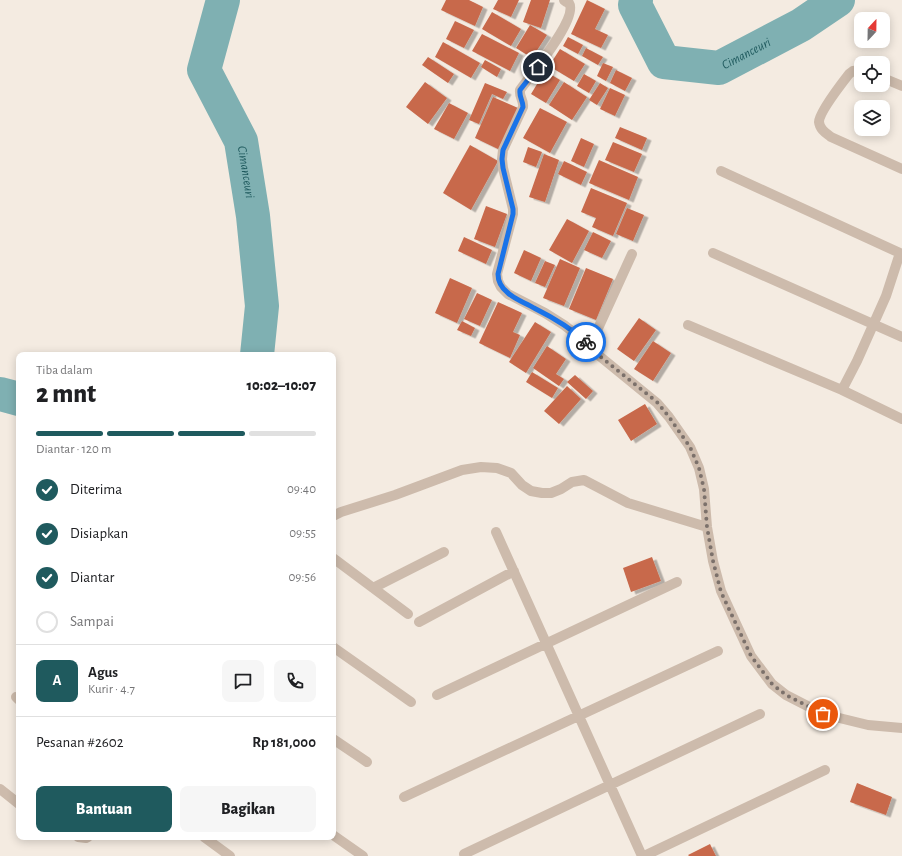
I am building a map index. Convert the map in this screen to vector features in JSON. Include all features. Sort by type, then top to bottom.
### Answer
[{"type":"street","points":[[564,0],[570,7],[569,16],[556,40],[520,90],[519,95],[523,103],[523,107],[503,150],[503,168],[513,214],[498,274],[498,281],[501,287],[508,294],[545,313],[582,338],[597,354],[657,402],[690,447],[699,468],[704,489],[707,527],[713,561],[721,592],[751,656],[772,684],[786,695],[823,714],[868,725],[902,728]]},
{"type":"street","points":[[854,71],[849,74],[822,113],[819,122],[821,127],[823,131],[831,137],[902,169]]},
{"type":"street","points":[[890,81],[902,86]]},
{"type":"street","points":[[722,171],[901,253],[886,296],[874,324],[842,390]]},
{"type":"street","points":[[713,253],[902,337]]},
{"type":"street","points":[[590,346],[632,254]]},
{"type":"street","points":[[688,325],[842,390],[902,420]]},
{"type":"street","points":[[336,514],[395,495],[462,470],[481,467],[497,468],[511,473],[522,485],[532,491],[542,493],[561,489],[572,482],[584,480],[628,503],[707,527]]},
{"type":"street","points":[[496,532],[643,856],[825,770]]},
{"type":"street","points":[[373,588],[444,552]]},
{"type":"street","points":[[336,560],[408,614]]},
{"type":"street","points":[[420,622],[514,571]]},
{"type":"street","points":[[437,695],[677,582]]},
{"type":"street","points":[[336,649],[411,702]]},
{"type":"street","points":[[404,797],[718,651]]},
{"type":"street","points":[[464,854],[760,714]]},
{"type":"street","points":[[336,741],[367,762]]},
{"type":"street","points":[[0,789],[16,802]]},
{"type":"street","points":[[336,837],[363,856]]},
{"type":"street","points":[[208,840],[230,856]]},
{"type":"building","points":[[446,0],[469,0],[483,7],[475,26],[441,10]]},
{"type":"building","points":[[498,0],[519,0],[511,17],[493,9]]},
{"type":"building","points":[[531,0],[550,0],[541,28],[523,22]]},
{"type":"building","points":[[587,0],[605,9],[595,29],[608,35],[601,48],[571,34]]},
{"type":"building","points":[[492,12],[521,29],[511,46],[482,29]]},
{"type":"building","points":[[455,21],[474,30],[464,48],[446,39]]},
{"type":"building","points":[[530,25],[547,35],[532,58],[516,48]]},
{"type":"building","points":[[482,34],[519,53],[510,71],[472,51]]},
{"type":"building","points":[[568,37],[583,45],[578,54],[563,46]]},
{"type":"building","points":[[443,42],[480,63],[471,78],[435,57]]},
{"type":"building","points":[[586,48],[603,57],[598,65],[582,56]]},
{"type":"building","points":[[560,49],[585,64],[574,81],[549,66]]},
{"type":"building","points":[[428,57],[454,74],[448,83],[422,65]]},
{"type":"building","points":[[485,60],[501,69],[497,77],[481,67]]},
{"type":"building","points":[[603,63],[613,67],[606,81],[597,76]]},
{"type":"building","points":[[616,70],[632,78],[625,91],[610,83]]},
{"type":"building","points":[[545,71],[560,80],[546,103],[531,94]]},
{"type":"building","points":[[584,74],[596,81],[589,93],[577,86]]},
{"type":"building","points":[[425,82],[447,98],[428,124],[406,107]]},
{"type":"building","points":[[564,82],[587,97],[572,120],[549,105]]},
{"type":"building","points":[[485,83],[507,92],[503,99],[492,94],[479,124],[469,120]]},
{"type":"building","points":[[600,83],[608,88],[597,105],[589,100]]},
{"type":"building","points":[[610,88],[625,95],[615,116],[600,109]]},
{"type":"building","points":[[493,97],[518,108],[500,150],[475,138]]},
{"type":"building","points":[[449,103],[468,113],[454,139],[434,129]]},
{"type":"building","points":[[540,108],[567,122],[550,153],[523,138]]},
{"type":"building","points":[[620,127],[647,138],[642,150],[615,138]]},
{"type":"building","points":[[581,138],[594,144],[584,167],[571,161]]},
{"type":"building","points":[[613,142],[642,154],[634,172],[605,160]]},
{"type":"building","points":[[470,145],[498,161],[471,210],[443,193]]},
{"type":"building","points":[[528,147],[542,152],[536,167],[523,162]]},
{"type":"building","points":[[544,154],[559,160],[545,202],[529,197]]},
{"type":"building","points":[[599,160],[638,177],[629,200],[589,183]]},
{"type":"building","points":[[564,161],[587,172],[581,185],[558,174]]},
{"type":"building","points":[[591,188],[627,203],[613,236],[592,227],[596,218],[581,212]]},
{"type":"building","points":[[486,206],[507,214],[495,247],[474,239]]},
{"type":"building","points":[[627,208],[644,215],[633,241],[616,234]]},
{"type":"building","points":[[567,219],[589,231],[572,263],[549,250]]},
{"type":"building","points":[[593,232],[611,241],[602,258],[584,250]]},
{"type":"building","points":[[464,237],[492,250],[486,264],[458,251]]},
{"type":"building","points":[[524,250],[541,258],[531,281],[514,273]]},
{"type":"building","points":[[560,259],[580,268],[564,306],[543,298]]},
{"type":"building","points":[[545,261],[555,265],[545,287],[535,283]]},
{"type":"building","points":[[586,268],[613,279],[596,320],[569,309]]},
{"type":"building","points":[[450,278],[472,288],[457,323],[435,313]]},
{"type":"building","points":[[477,293],[492,300],[480,326],[464,319]]},
{"type":"building","points":[[498,302],[522,313],[513,332],[520,335],[510,358],[479,343]]},
{"type":"building","points":[[639,318],[656,330],[634,361],[617,349]]},
{"type":"building","points":[[462,321],[475,328],[471,336],[457,330]]},
{"type":"building","points":[[535,322],[551,332],[526,373],[509,362]]},
{"type":"building","points":[[653,341],[671,353],[653,381],[634,369]]},
{"type":"building","points":[[547,346],[566,359],[556,374],[564,379],[559,386],[533,368]]},
{"type":"building","points":[[532,372],[558,388],[552,398],[526,382]]},
{"type":"building","points":[[575,375],[593,391],[586,399],[567,382]]},
{"type":"building","points":[[567,386],[581,399],[559,424],[544,411]]},
{"type":"building","points":[[645,404],[657,424],[631,441],[618,420]]},
{"type":"building","points":[[652,557],[661,581],[631,592],[623,568]]},
{"type":"building","points":[[857,783],[892,797],[886,815],[850,802]]},
{"type":"building","points":[[710,844],[716,856],[688,855]]},
{"type":"waterway","name":"Cimanceuri","points":[[223,0],[204,70],[241,141],[253,216],[262,306],[257,352]]},
{"type":"waterway","name":"Cimanceuri","points":[[636,0],[635,5],[664,62],[719,68],[801,25],[838,0]]},
{"type":"waterway","name":"Cimanceuri","points":[[0,394],[16,398]]},
{"type":"way so far","points":[[586,342],[597,354],[657,402],[690,447],[699,468],[704,489],[707,527],[713,561],[721,592],[751,656],[772,684],[786,695],[823,714]]},
{"type":"route","points":[[538,67],[520,90],[519,95],[523,103],[523,107],[503,150],[503,168],[513,209],[513,218],[498,274],[498,281],[501,287],[508,294],[545,313],[586,342]]}]
